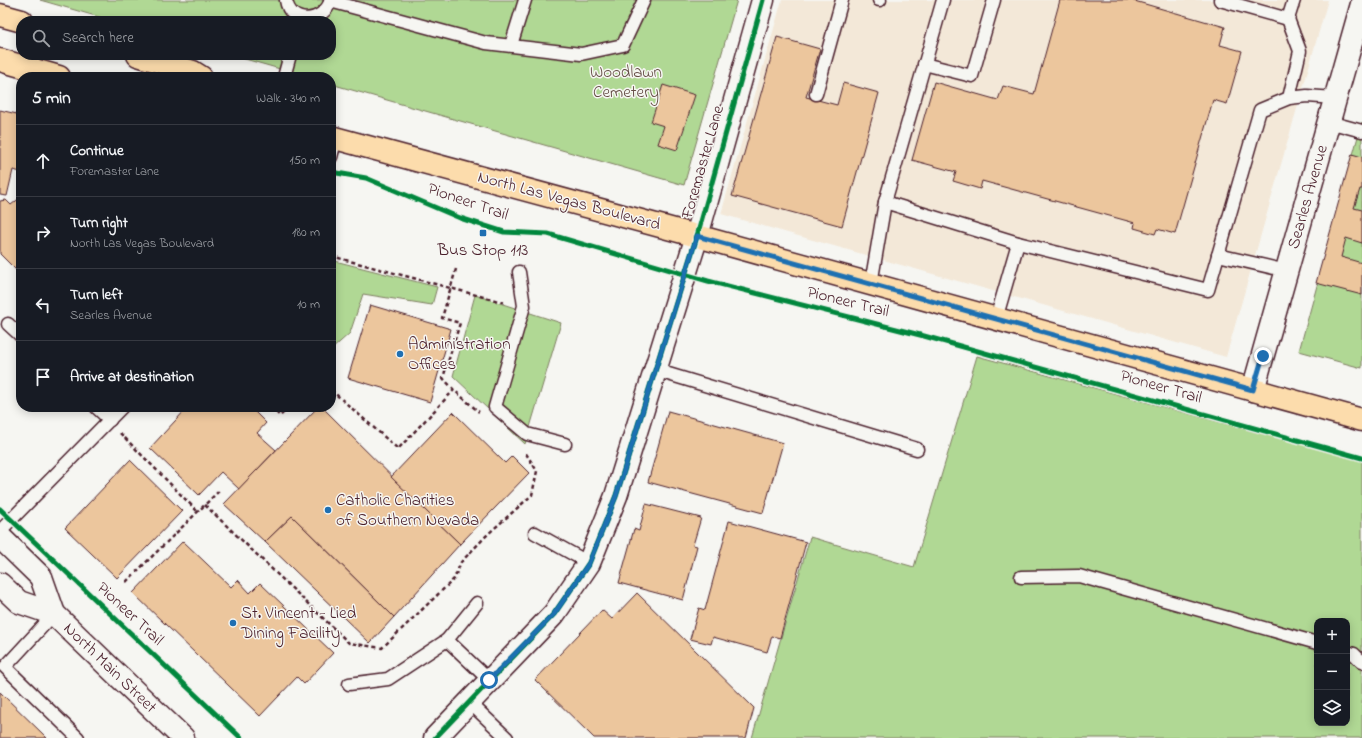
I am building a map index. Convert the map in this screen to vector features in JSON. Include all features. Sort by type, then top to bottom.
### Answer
[{"type":"main road","points":[[0,15],[16,19]]},
{"type":"main road","points":[[0,60],[42,72]]},
{"type":"main road","points":[[154,60],[193,72]]},
{"type":"main road","name":"North Las Vegas Boulevard","points":[[336,145],[697,236],[1362,420]]},
{"type":"street","name":"Foremaster Lane","points":[[435,738],[554,614],[589,563],[616,496],[697,236],[764,0]]},
{"type":"street","name":"Searles Avenue","points":[[1253,390],[1362,4]]},
{"type":"street","name":"North Main Street","points":[[0,537],[41,577],[54,614]]},
{"type":"street","name":"North Main Street","points":[[0,584],[19,602],[54,614],[183,738]]},
{"type":"lane","points":[[286,0],[290,10],[296,16]]},
{"type":"lane","points":[[511,45],[525,0]]},
{"type":"lane","points":[[320,16],[323,14],[330,1],[486,43],[581,54],[623,45],[644,0]]},
{"type":"lane","points":[[816,94],[842,0]]},
{"type":"lane","points":[[871,284],[885,202],[943,0]]},
{"type":"lane","points":[[924,64],[972,76],[994,0]]},
{"type":"lane","points":[[1220,0],[1234,2],[1288,19]]},
{"type":"lane","points":[[1289,98],[1300,51],[1288,19],[1294,0]]},
{"type":"lane","points":[[285,72],[289,60]]},
{"type":"lane","points":[[885,202],[1018,243],[1208,290],[1260,110],[1289,98],[1307,96],[1336,98]]},
{"type":"lane","points":[[1329,122],[1362,131]]},
{"type":"lane","points":[[996,319],[1018,243]]},
{"type":"lane","points":[[1218,255],[1287,271]]},
{"type":"lane","points":[[519,272],[524,306],[496,407],[527,434],[565,444]]},
{"type":"lane","points":[[8,324],[16,331]]},
{"type":"lane","points":[[655,370],[918,449]]},
{"type":"lane","points":[[101,412],[110,420]]},
{"type":"lane","points":[[0,531],[117,412]]},
{"type":"lane","points":[[535,533],[589,563]]},
{"type":"lane","points":[[1020,577],[1079,576],[1314,642]]},
{"type":"lane","points":[[349,684],[388,679],[447,640],[477,603]]},
{"type":"lane","points":[[54,614],[3,668],[78,738]]},
{"type":"lane","points":[[447,640],[489,680]]},
{"type":"lane","points":[[1350,653],[1354,654],[1362,662]]},
{"type":"lane","points":[[469,702],[507,738]]},
{"type":"path","points":[[336,257],[508,304]]},
{"type":"path","points":[[456,269],[442,318],[460,323],[443,378],[454,390],[482,414]]},
{"type":"path","points":[[336,394],[398,449],[454,390]]},
{"type":"path","points":[[276,412],[280,416],[284,412]]},
{"type":"path","points":[[120,433],[198,512]]},
{"type":"path","points":[[205,505],[349,642],[382,648],[454,579],[461,562],[488,534],[532,495],[537,471],[527,453],[521,448]]},
{"type":"path","points":[[126,582],[221,489]]},
{"type":"shaded area","points":[[782,0],[1328,0],[1226,357],[721,214]]},
{"type":"green space","name":"Woodlawn Cemetery","points":[[40,0],[737,0],[684,185],[336,85],[336,72],[290,72],[248,60],[336,60],[336,16],[96,16]]},
{"type":"green space","points":[[1362,122],[1362,368],[1299,351]]},
{"type":"green space","points":[[336,261],[437,287],[432,305],[363,294],[350,333],[336,346]]},
{"type":"green space","points":[[475,295],[561,323],[525,444],[453,376]]},
{"type":"green space","points":[[977,356],[1362,461],[1362,738],[752,738],[810,537],[914,567]]},
{"type":"building","points":[[1060,0],[1131,0],[1225,27],[1220,45],[1242,51],[1227,104],[1213,100],[1175,234],[1157,229],[1155,234],[1134,228],[1135,223],[982,181],[980,189],[953,181],[956,172],[912,160],[934,82],[998,100],[1003,86],[1034,94]]},
{"type":"building","points":[[777,37],[820,49],[806,97],[837,105],[843,83],[879,93],[842,226],[732,196]]},
{"type":"building","points":[[663,85],[695,95],[677,150],[658,144],[664,126],[651,122]]},
{"type":"building","points":[[0,110],[16,114],[16,171],[13,170],[7,196],[0,195]]},
{"type":"building","points":[[1352,154],[1362,157],[1362,189],[1360,189],[1354,208],[1362,210],[1362,243],[1346,238],[1341,257],[1362,263],[1362,295],[1316,283]]},
{"type":"building","points":[[6,200],[11,205],[16,201],[16,270],[0,254],[0,201]]},
{"type":"building","name":"Administration Offices","points":[[370,305],[451,329],[430,402],[348,378]]},
{"type":"building","points":[[668,411],[783,443],[763,513],[648,482]]},
{"type":"building","points":[[183,412],[255,412],[266,423],[257,433],[276,450],[239,489],[221,472],[199,495],[150,448]]},
{"type":"building","name":"Catholic Charities of Southern Nevada","points":[[313,412],[327,412],[460,544],[394,617],[292,516],[265,542],[224,504]]},
{"type":"building","points":[[453,412],[505,463],[512,456],[529,473],[460,544],[391,477]]},
{"type":"building","points":[[130,460],[182,511],[117,578],[65,528]]},
{"type":"building","points":[[646,504],[701,518],[693,545],[697,546],[683,600],[619,583],[634,529],[639,531]]},
{"type":"building","points":[[292,516],[394,617],[370,643],[265,542]]},
{"type":"building","points":[[729,521],[806,542],[780,638],[772,636],[767,652],[713,637],[711,644],[690,639],[699,608],[705,610]]},
{"type":"building","name":"St. Vincent - Lied Dining Facility","points":[[183,541],[231,587],[238,580],[250,593],[260,583],[333,653],[304,684],[297,677],[260,716],[133,593]]},
{"type":"building","points":[[637,593],[754,708],[746,738],[594,738],[535,680],[602,610],[612,619]]},
{"type":"building","points":[[0,692],[47,738],[0,738]]},
{"type":"cycle path","points":[[435,738],[554,614],[589,563],[616,496],[697,236],[763,0]]},
{"type":"cycle path","name":"Pioneer Trail","points":[[336,173],[366,178],[460,218],[504,232],[548,234],[708,281],[924,336],[1362,458]]},
{"type":"cycle path","name":"Pioneer Trail","points":[[0,509],[241,738]]},
{"type":"place","name":"Bus Stop 113","points":[[483,233]]},
{"type":"place","name":"Administration Offices","points":[[400,354]]},
{"type":"place","name":"Catholic Charities of Southern Nevada","points":[[328,510]]},
{"type":"place","name":"St. Vincent - Lied Dining Facility","points":[[233,623]]},
{"type":"route","points":[[489,680],[554,614],[589,563],[616,496],[697,236],[1253,390],[1263,356]]}]
